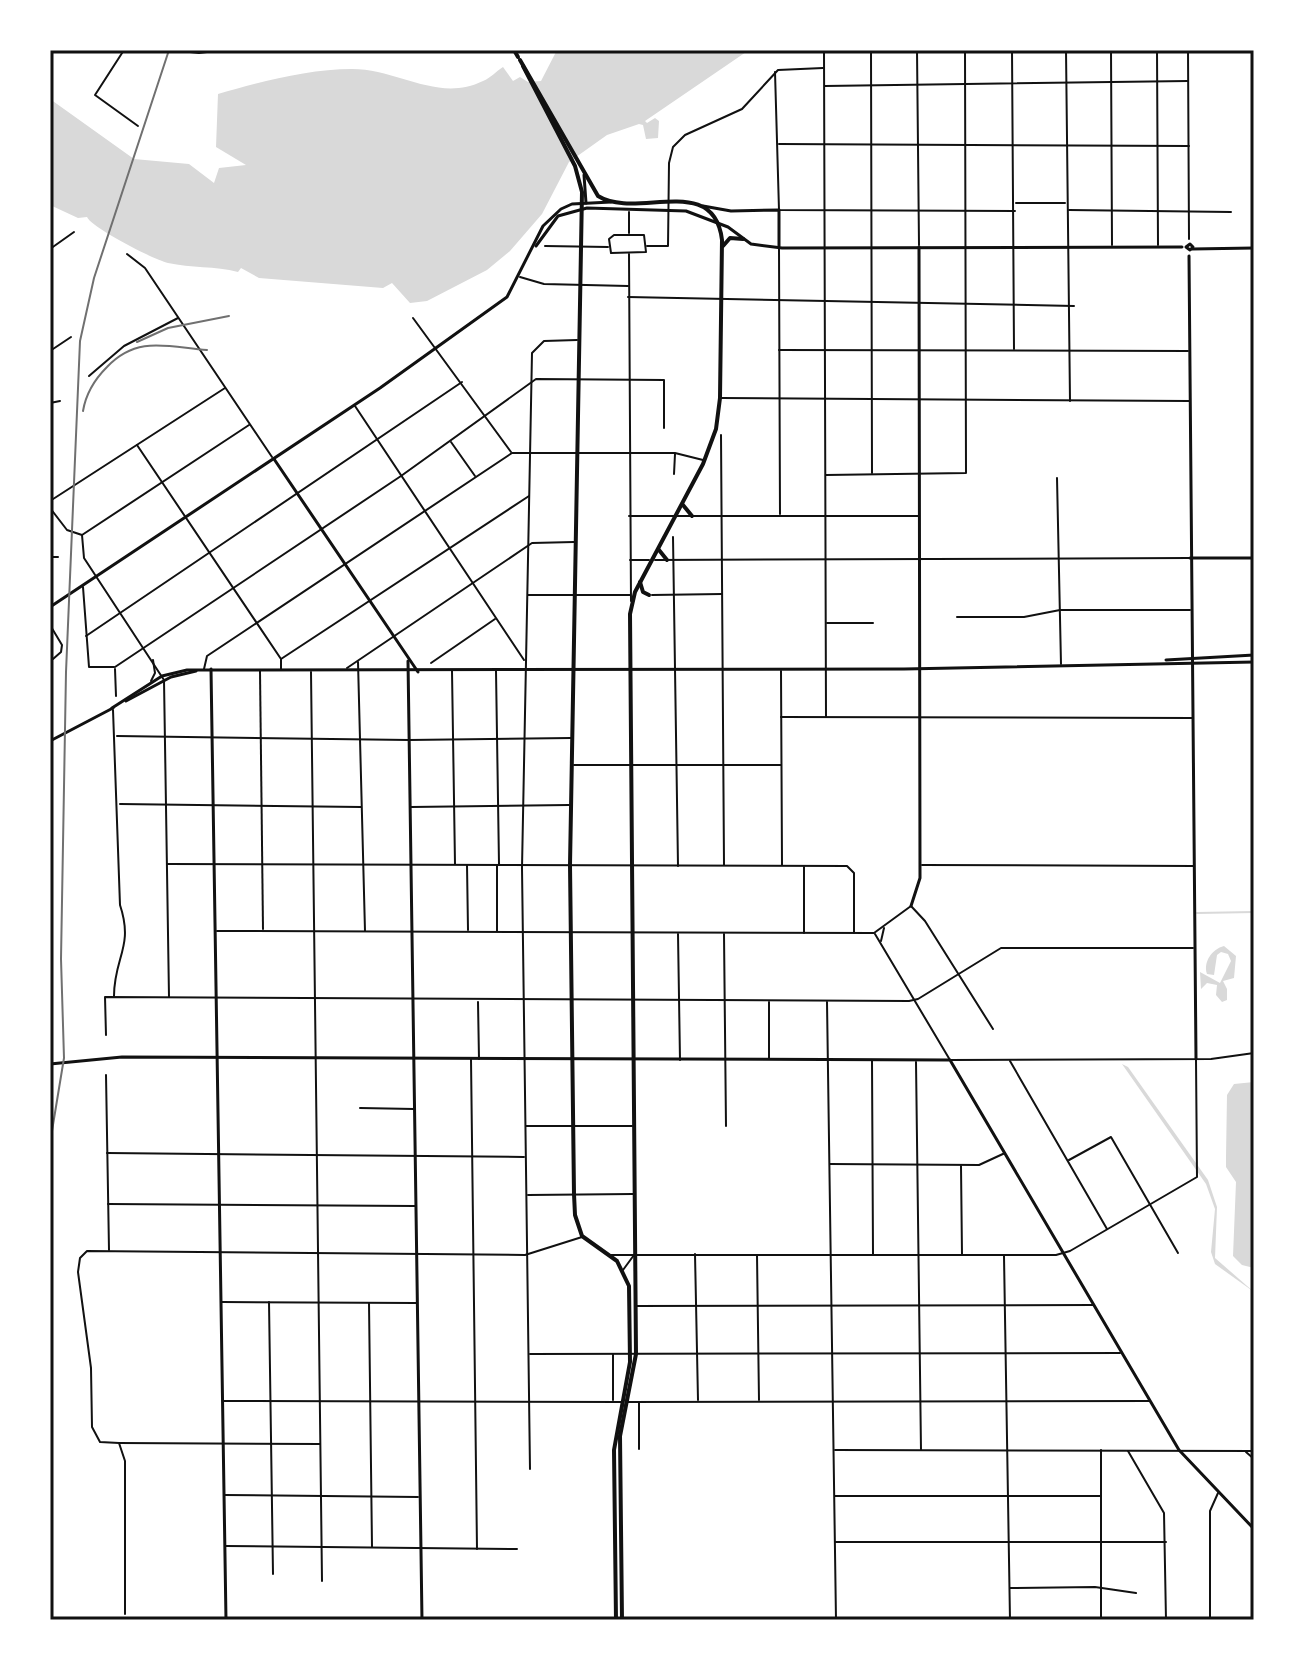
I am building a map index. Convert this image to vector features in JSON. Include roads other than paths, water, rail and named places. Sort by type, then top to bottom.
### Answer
[{"type":"main road","points":[[514,50],[595,193],[612,202],[669,202],[703,206],[714,213],[719,222],[723,248],[720,398],[716,429],[705,461],[632,595],[631,605],[635,1254],[633,1354],[619,1450],[619,1620]]},
{"type":"main road","points":[[577,165],[583,205],[571,738],[570,932],[575,1215],[582,1236],[623,1270],[632,1306]]},
{"type":"main road","points":[[723,248],[730,238],[743,239]]},
{"type":"main road","points":[[683,503],[685,512],[692,516]]},
{"type":"main road","points":[[660,545],[660,553],[667,560]]},
{"type":"main road","points":[[640,581],[643,592],[649,595]]},
{"type":"main road","points":[[619,1620],[614,1450],[625,1402]]},
{"type":"street","points":[[124,50],[95,96],[138,126]]},
{"type":"street","points":[[172,50],[201,53],[223,50]]},
{"type":"street","points":[[824,50],[826,717]]},
{"type":"street","points":[[871,50],[872,474]]},
{"type":"street","points":[[216,931],[874,933],[911,906],[919,890],[920,865],[917,50]]},
{"type":"street","points":[[826,475],[966,473],[965,50]]},
{"type":"street","points":[[1012,50],[1014,351]]},
{"type":"street","points":[[1066,50],[1070,402]]},
{"type":"street","points":[[1111,50],[1112,248]]},
{"type":"street","points":[[1157,50],[1159,248]]},
{"type":"street","points":[[608,1255],[1064,1253],[1194,1180],[1198,1174],[1190,558],[1188,50]]},
{"type":"street","points":[[647,246],[668,246],[669,157],[675,143],[685,135],[738,112],[775,72],[824,68]]},
{"type":"street","points":[[775,72],[779,144],[780,516]]},
{"type":"street","points":[[824,86],[1188,81]]},
{"type":"street","points":[[779,144],[1189,146]]},
{"type":"street","points":[[583,205],[584,175]]},
{"type":"street","points":[[50,607],[354,405],[507,297],[520,277],[543,226],[554,214],[568,205],[612,202]]},
{"type":"street","points":[[1014,203],[1068,203]]},
{"type":"street","points":[[583,205],[669,210],[719,222],[757,245],[779,247],[1254,248]]},
{"type":"street","points":[[703,206],[731,211],[1015,211]]},
{"type":"street","points":[[629,210],[629,235]]},
{"type":"street","points":[[1068,211],[1231,212]]},
{"type":"street","points":[[50,249],[74,232]]},
{"type":"street","points":[[612,235],[644,235],[647,246],[643,254],[613,254],[609,247],[612,235]]},
{"type":"street","points":[[545,246],[609,247]]},
{"type":"street","points":[[127,254],[145,268],[391,637],[418,672]]},
{"type":"street","points":[[629,254],[627,453],[632,595]]},
{"type":"street","points":[[520,277],[536,283],[628,286]]},
{"type":"street","points":[[628,297],[1071,306]]},
{"type":"street","points":[[89,376],[135,339],[179,317]]},
{"type":"street","points":[[413,318],[512,453]]},
{"type":"street","points":[[50,351],[71,337]]},
{"type":"street","points":[[530,1469],[523,865],[531,382],[534,348],[549,340],[579,340]]},
{"type":"street","points":[[779,350],[1189,351]]},
{"type":"street","points":[[82,586],[89,667],[115,667],[401,476],[531,382],[664,380],[664,428]]},
{"type":"street","points":[[86,636],[462,382]]},
{"type":"street","points":[[50,501],[226,387]]},
{"type":"street","points":[[720,398],[966,402],[1189,401]]},
{"type":"street","points":[[50,403],[60,401]]},
{"type":"street","points":[[354,405],[526,663]]},
{"type":"street","points":[[82,535],[250,424]]},
{"type":"street","points":[[721,435],[724,866]]},
{"type":"street","points":[[451,441],[476,477]]},
{"type":"street","points":[[137,445],[281,659],[281,670]]},
{"type":"street","points":[[204,670],[206,657],[512,453],[675,453],[705,461]]},
{"type":"street","points":[[674,474],[675,453]]},
{"type":"street","points":[[1057,478],[1061,664]]},
{"type":"street","points":[[281,659],[530,495]]},
{"type":"street","points":[[50,508],[67,530],[82,535]]},
{"type":"street","points":[[629,516],[919,516]]},
{"type":"street","points":[[82,535],[82,553],[163,678],[169,998]]},
{"type":"street","points":[[673,537],[677,595],[678,866]]},
{"type":"street","points":[[344,671],[529,544],[575,542]]},
{"type":"street","points":[[50,557],[58,557]]},
{"type":"street","points":[[630,560],[1254,558]]},
{"type":"street","points":[[528,595],[723,594]]},
{"type":"street","points":[[957,617],[1024,617],[1060,610],[1191,610]]},
{"type":"street","points":[[431,663],[496,618]]},
{"type":"street","points":[[826,623],[873,623]]},
{"type":"street","points":[[50,625],[62,645],[61,652],[53,659]]},
{"type":"street","points":[[1162,661],[1254,655]]},
{"type":"street","points":[[150,683],[155,673],[152,659]]},
{"type":"street","points":[[358,661],[365,931]]},
{"type":"street","points":[[408,661],[422,1620]]},
{"type":"street","points":[[112,708],[150,683],[211,669],[418,672],[920,669],[1162,661],[1254,662]]},
{"type":"street","points":[[115,667],[116,696]]},
{"type":"street","points":[[211,669],[226,1620]]},
{"type":"street","points":[[781,669],[782,866]]},
{"type":"street","points":[[260,670],[263,930]]},
{"type":"street","points":[[311,671],[322,1581]]},
{"type":"street","points":[[452,671],[455,865]]},
{"type":"street","points":[[496,671],[497,931]]},
{"type":"street","points":[[50,741],[163,678]]},
{"type":"street","points":[[112,708],[117,736],[120,905],[128,932],[114,978],[114,997]]},
{"type":"street","points":[[781,717],[1192,718]]},
{"type":"street","points":[[117,736],[409,740],[571,738]]},
{"type":"street","points":[[571,765],[781,765]]},
{"type":"street","points":[[118,804],[362,807]]},
{"type":"street","points":[[410,807],[571,805]]},
{"type":"street","points":[[167,864],[804,866],[853,869],[854,933]]},
{"type":"street","points":[[467,865],[468,931]]},
{"type":"street","points":[[920,865],[1193,866]]},
{"type":"street","points":[[804,866],[804,933]]},
{"type":"street","points":[[911,906],[925,921],[993,1029]]},
{"type":"street","points":[[884,949],[880,937],[887,924]]},
{"type":"street","points":[[724,932],[726,1126]]},
{"type":"street","points":[[678,933],[680,1060]]},
{"type":"street","points":[[874,933],[1179,1450],[1254,1529]]},
{"type":"street","points":[[106,1035],[105,997],[914,1000],[1003,948],[1194,948]]},
{"type":"street","points":[[478,1000],[479,1059]]},
{"type":"street","points":[[769,1000],[769,1060]]},
{"type":"street","points":[[827,1001],[836,1620]]},
{"type":"street","points":[[50,1064],[122,1057],[1009,1060],[1238,1058],[1254,1053]]},
{"type":"street","points":[[471,1059],[477,1549]]},
{"type":"street","points":[[872,1060],[873,1254]]},
{"type":"street","points":[[916,1060],[921,1450]]},
{"type":"street","points":[[1009,1060],[1108,1229]]},
{"type":"street","points":[[106,1075],[109,1252]]},
{"type":"street","points":[[360,1108],[415,1109]]},
{"type":"street","points":[[525,1126],[633,1126]]},
{"type":"street","points":[[1068,1161],[1111,1137],[1178,1253]]},
{"type":"street","points":[[107,1153],[525,1157]]},
{"type":"street","points":[[829,1164],[983,1164],[1005,1153]]},
{"type":"street","points":[[961,1165],[962,1255]]},
{"type":"street","points":[[526,1195],[634,1194]]},
{"type":"street","points":[[108,1204],[416,1206]]},
{"type":"street","points":[[321,1444],[100,1442],[92,1427],[91,1368],[78,1272],[80,1258],[87,1251],[527,1254],[582,1236]]},
{"type":"street","points":[[623,1270],[635,1254]]},
{"type":"street","points":[[695,1254],[698,1401]]},
{"type":"street","points":[[757,1255],[759,1401]]},
{"type":"street","points":[[1004,1255],[1010,1620]]},
{"type":"street","points":[[220,1302],[417,1303]]},
{"type":"street","points":[[269,1302],[273,1574]]},
{"type":"street","points":[[369,1303],[372,1548]]},
{"type":"street","points":[[632,1306],[1094,1305]]},
{"type":"street","points":[[528,1354],[1121,1353]]},
{"type":"street","points":[[613,1354],[613,1401]]},
{"type":"street","points":[[222,1401],[1149,1401]]},
{"type":"street","points":[[639,1402],[639,1449]]},
{"type":"street","points":[[119,1443],[125,1461],[125,1614]]},
{"type":"street","points":[[833,1450],[1254,1451]]},
{"type":"street","points":[[1101,1450],[1101,1620]]},
{"type":"street","points":[[1127,1450],[1163,1508],[1166,1620]]},
{"type":"street","points":[[1245,1451],[1254,1459]]},
{"type":"street","points":[[1210,1620],[1210,1511],[1218,1493]]},
{"type":"street","points":[[223,1495],[419,1497]]},
{"type":"street","points":[[834,1496],[1101,1496]]},
{"type":"street","points":[[834,1542],[1166,1542]]},
{"type":"street","points":[[224,1546],[517,1549]]},
{"type":"street","points":[[1010,1588],[1101,1588],[1136,1593]]},
{"type":"street","points":[[551,1620],[592,1620]]},
{"type":"waterway","points":[[1197,913],[1254,912]]},
{"type":"railway","points":[[50,1143],[64,1058],[61,959],[66,672],[80,341],[94,278],[169,50]]},
{"type":"railway","points":[[137,342],[168,328],[229,316]]},
{"type":"railway","points":[[83,411],[88,393],[98,377],[130,350],[154,345],[207,350]]}]
